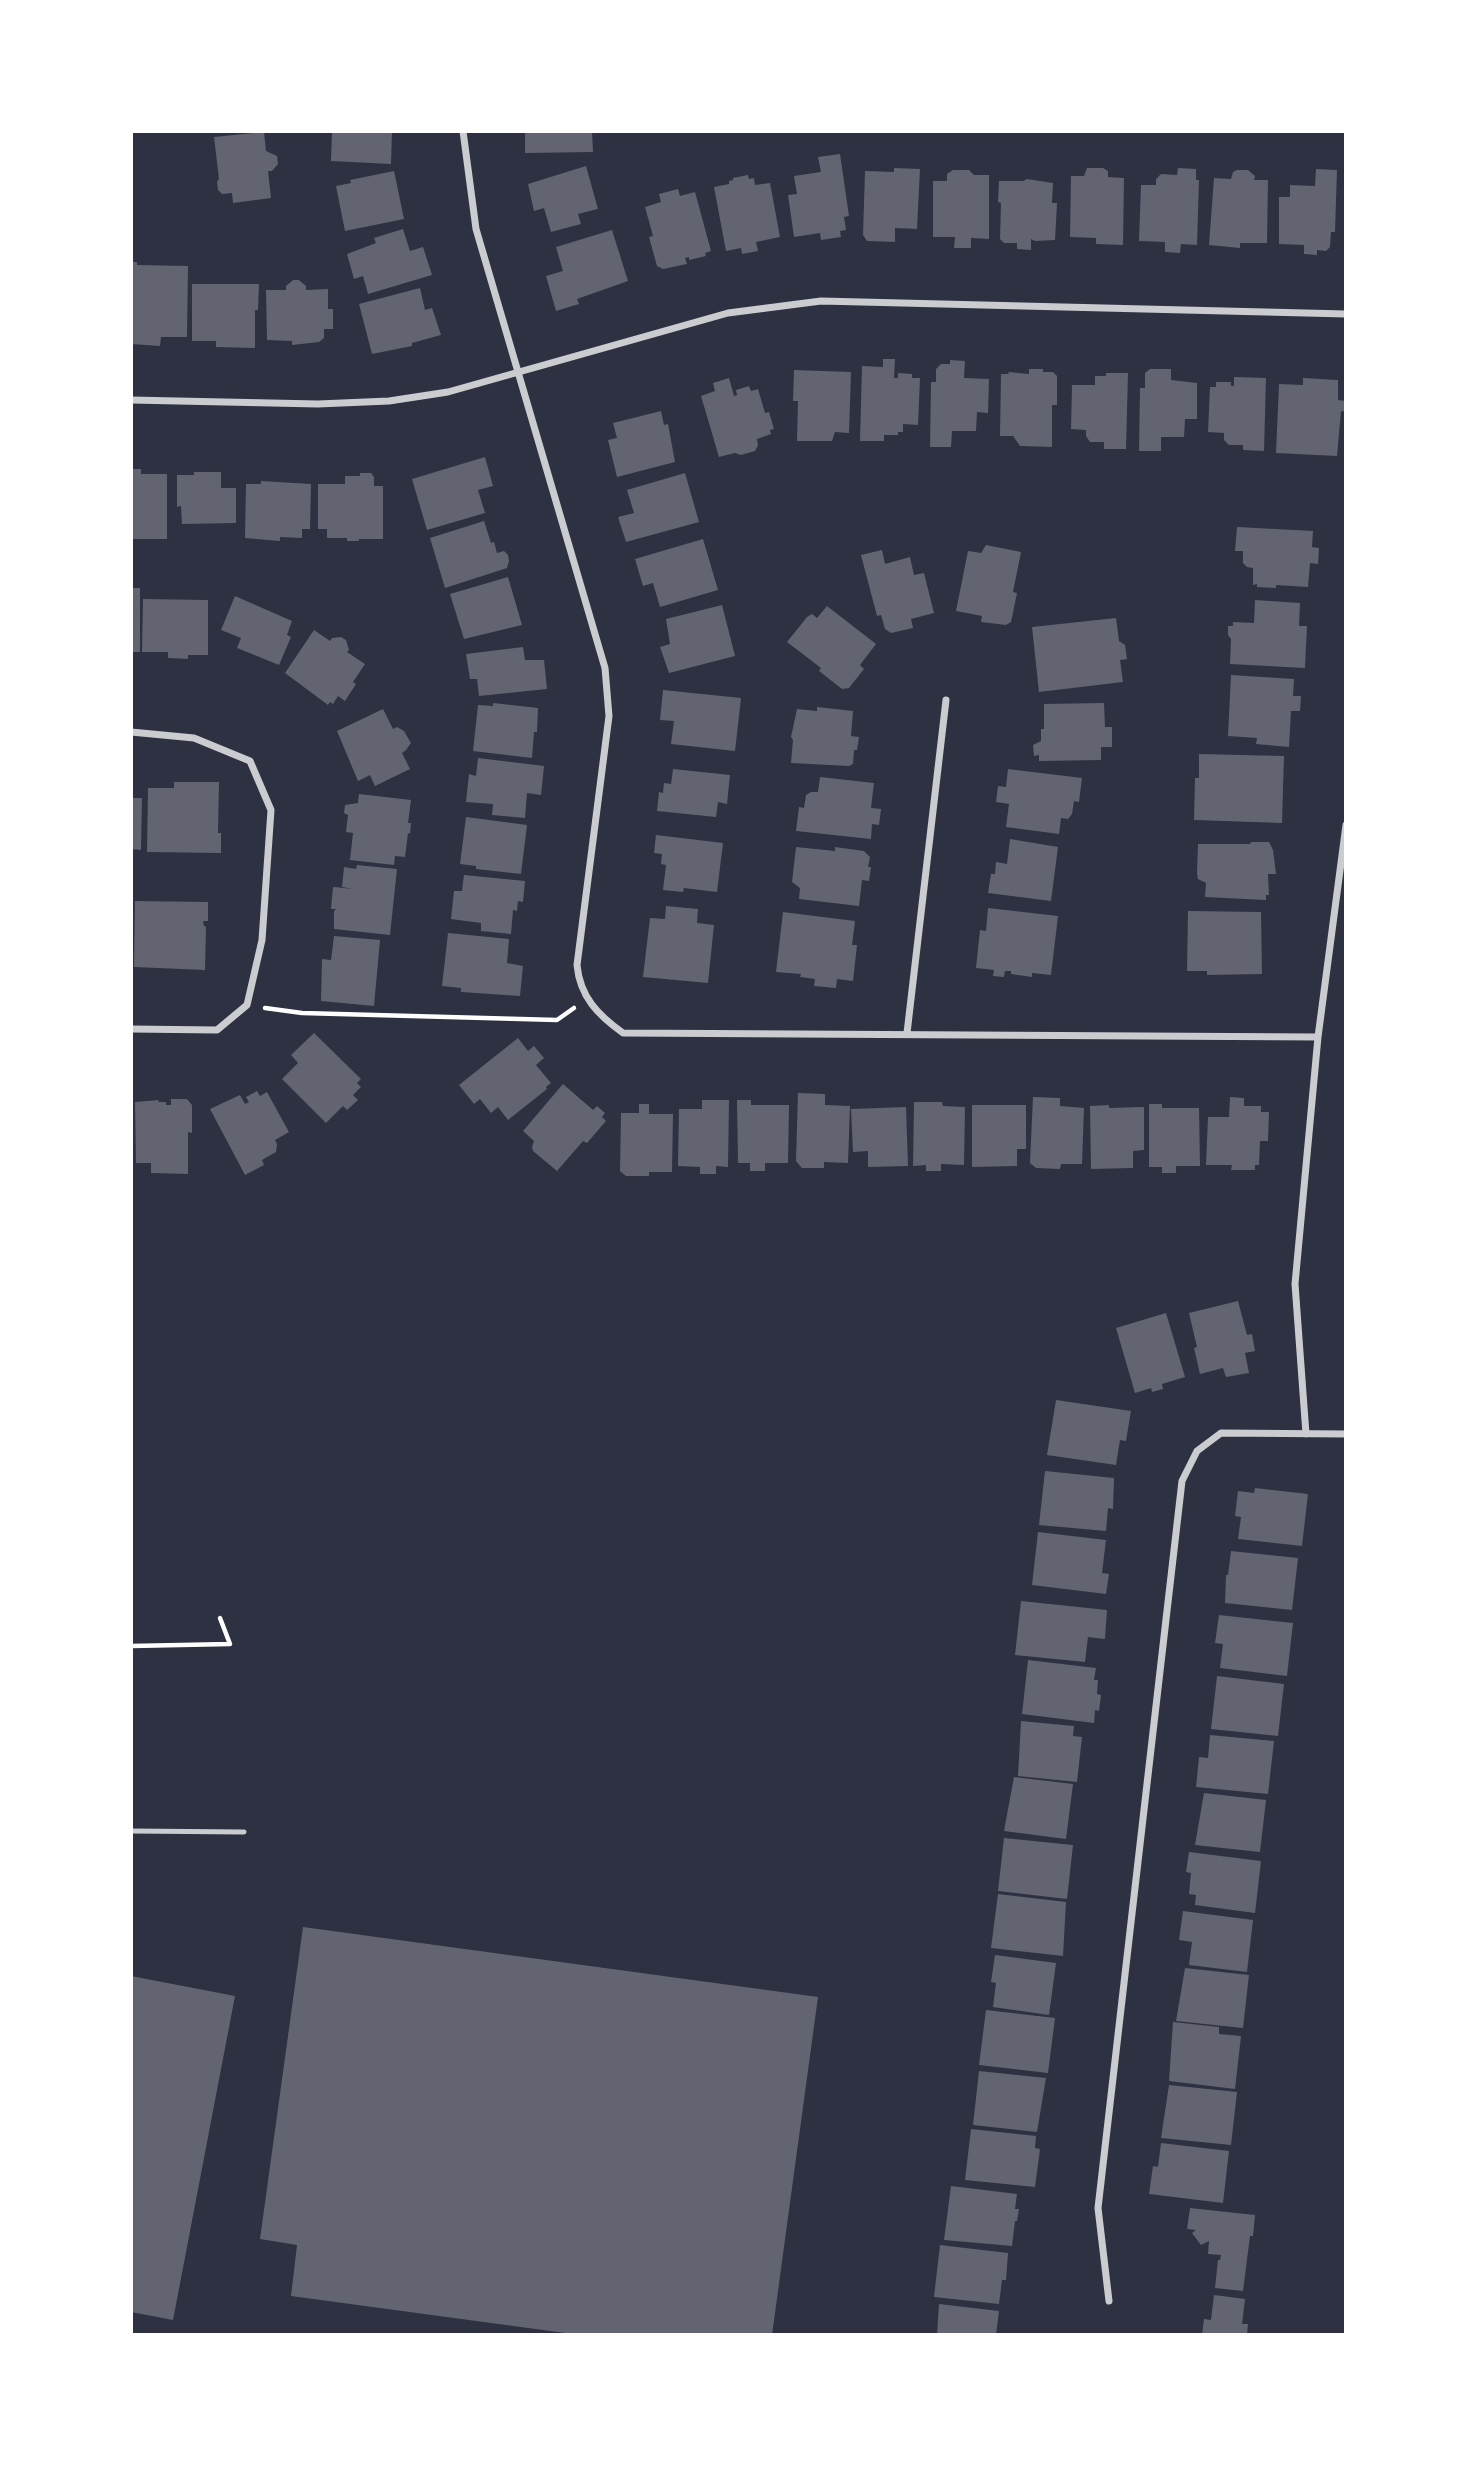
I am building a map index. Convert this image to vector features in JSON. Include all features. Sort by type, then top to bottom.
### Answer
[{"type":"street","points":[[463,131],[476,229],[605,668],[609,716],[577,965],[579,982],[601,1017],[623,1033],[1318,1037]]},
{"type":"street","points":[[131,400],[318,404],[389,401],[448,392],[728,313],[821,301],[1346,314]]},
{"type":"street","points":[[907,1033],[946,700]]},
{"type":"street","points":[[131,732],[194,738],[250,761],[271,810],[262,940],[247,1005],[217,1030],[131,1029]]},
{"type":"street","points":[[1306,1434],[1295,1284],[1318,1037],[1346,825]]},
{"type":"street","points":[[1109,2301],[1098,2208],[1182,1481],[1197,1451],[1221,1433],[1346,1434]]},
{"type":"lane","points":[[131,1831],[244,1832]]},
{"type":"path","points":[[247,1005],[302,1013],[556,1020],[587,998]]},
{"type":"path","points":[[131,1646],[230,1644],[219,1618]]},
{"type":"building","points":[[332,131],[392,131],[391,164],[331,161]]},
{"type":"building","points":[[525,131],[592,131],[593,152],[525,153]]},
{"type":"building","points":[[264,132],[266,151],[277,156],[278,164],[272,171],[268,171],[271,198],[233,203],[232,193],[222,194],[218,190],[214,137]]},
{"type":"building","points":[[840,154],[849,216],[844,217],[846,230],[840,231],[841,237],[821,240],[820,233],[794,237],[788,195],[797,194],[794,176],[821,172],[818,157]]},
{"type":"building","points":[[586,166],[598,209],[578,214],[581,224],[551,232],[544,208],[534,211],[528,184]]},
{"type":"building","points":[[894,168],[920,169],[917,229],[895,228],[895,242],[867,241],[863,235],[865,171],[894,172]]},
{"type":"building","points":[[1087,168],[1103,168],[1108,171],[1108,177],[1124,178],[1123,245],[1096,244],[1096,238],[1070,237],[1071,176],[1084,176]]},
{"type":"building","points":[[1178,168],[1196,169],[1196,180],[1199,180],[1197,245],[1181,244],[1180,253],[1165,252],[1165,242],[1139,241],[1141,185],[1156,185],[1156,179],[1161,174],[1177,175]]},
{"type":"building","points":[[1316,169],[1337,170],[1335,232],[1331,232],[1330,247],[1326,251],[1317,250],[1317,255],[1304,254],[1304,245],[1279,244],[1279,197],[1290,197],[1290,185],[1315,186]]},
{"type":"building","points":[[953,170],[969,170],[974,175],[989,175],[989,239],[971,238],[971,248],[954,248],[955,237],[933,237],[933,181],[947,181],[947,174]]},
{"type":"building","points":[[1248,170],[1255,176],[1254,180],[1268,180],[1267,243],[1240,243],[1240,248],[1209,245],[1214,178],[1231,179],[1233,172]]},
{"type":"building","points":[[394,171],[404,219],[345,231],[336,186],[351,183],[350,180]]},
{"type":"building","points":[[748,175],[749,179],[754,178],[755,185],[770,183],[780,237],[756,242],[758,251],[742,254],[741,248],[726,251],[714,187],[729,184],[733,178]]},
{"type":"building","points":[[1027,179],[1053,183],[1052,203],[1057,203],[1055,240],[1031,239],[1031,250],[1017,249],[1017,243],[1004,243],[1000,239],[999,181]]},
{"type":"building","points":[[678,189],[680,196],[695,192],[711,251],[705,253],[706,256],[689,260],[689,257],[685,258],[687,264],[663,269],[657,266],[645,207],[661,202],[659,194]]},
{"type":"building","points":[[403,229],[410,251],[423,247],[432,275],[368,294],[363,276],[354,279],[347,254],[376,243],[374,238]]},
{"type":"building","points":[[612,230],[628,281],[577,299],[579,304],[556,311],[546,276],[563,271],[556,247]]},
{"type":"building","points":[[131,262],[137,262],[137,265],[188,266],[187,337],[161,337],[160,346],[131,344]]},
{"type":"building","points":[[293,280],[299,280],[306,286],[306,290],[328,289],[328,309],[333,309],[333,329],[324,329],[324,338],[319,342],[292,345],[292,341],[267,340],[266,290],[286,290],[286,286]]},
{"type":"building","points":[[192,284],[259,284],[258,310],[255,310],[255,348],[216,347],[216,341],[192,341]]},
{"type":"building","points":[[420,288],[425,310],[432,308],[441,335],[412,343],[412,346],[372,354],[359,304]]},
{"type":"building","points":[[883,359],[895,359],[894,378],[898,378],[898,373],[912,374],[912,378],[920,378],[918,425],[903,424],[903,432],[898,432],[898,435],[884,435],[884,441],[860,441],[862,366],[883,367]]},
{"type":"building","points":[[950,360],[965,361],[964,378],[989,379],[988,413],[977,412],[976,431],[952,431],[951,447],[930,447],[931,382],[936,382],[936,369],[941,364],[950,364]]},
{"type":"building","points":[[1029,369],[1043,369],[1043,372],[1053,372],[1057,376],[1057,405],[1052,405],[1052,447],[1020,446],[1013,436],[1000,436],[1001,374],[1029,374]]},
{"type":"building","points":[[1150,369],[1171,369],[1171,380],[1197,383],[1197,419],[1185,419],[1184,437],[1161,437],[1161,451],[1139,451],[1140,388],[1145,388],[1145,373]]},
{"type":"building","points":[[794,370],[851,372],[849,433],[835,432],[832,441],[797,441],[798,401],[793,401]]},
{"type":"building","points":[[1106,373],[1128,373],[1126,449],[1104,449],[1104,442],[1090,442],[1086,430],[1071,429],[1072,385],[1095,385],[1095,376],[1106,376]]},
{"type":"building","points":[[1234,377],[1266,378],[1264,451],[1243,450],[1243,445],[1229,445],[1224,440],[1224,433],[1208,432],[1210,387],[1216,387],[1216,382],[1231,382],[1231,386],[1234,386]]},
{"type":"building","points":[[729,378],[734,396],[737,395],[736,390],[749,386],[751,391],[758,389],[765,413],[769,412],[774,429],[770,430],[771,434],[757,439],[755,451],[719,457],[701,396],[715,391],[713,383]]},
{"type":"building","points":[[1303,378],[1338,380],[1338,400],[1346,401],[1346,412],[1341,411],[1337,456],[1276,453],[1279,384],[1303,385]]},
{"type":"building","points":[[661,411],[664,425],[668,424],[675,462],[617,477],[608,440],[617,438],[613,423]]},
{"type":"building","points":[[485,457],[493,486],[478,490],[485,513],[427,530],[412,479]]},
{"type":"building","points":[[131,469],[141,469],[141,474],[167,474],[167,539],[131,539]]},
{"type":"building","points":[[194,472],[221,472],[221,488],[236,488],[236,523],[182,524],[181,506],[177,507],[177,475],[194,475]]},
{"type":"building","points":[[360,473],[371,473],[374,486],[383,486],[383,539],[347,541],[347,538],[327,538],[327,529],[318,529],[318,484],[345,484],[345,476],[360,476]]},
{"type":"building","points":[[685,473],[699,522],[626,542],[618,517],[634,513],[627,490]]},
{"type":"building","points":[[261,481],[311,484],[310,529],[302,529],[302,538],[280,537],[280,541],[245,538],[246,484],[261,484]]},
{"type":"building","points":[[484,521],[497,553],[504,551],[508,555],[507,568],[445,588],[430,538]]},
{"type":"building","points":[[1237,527],[1313,531],[1312,547],[1319,548],[1318,564],[1310,563],[1308,587],[1276,585],[1276,588],[1253,585],[1253,568],[1243,563],[1243,551],[1235,551]]},
{"type":"building","points":[[703,539],[718,590],[660,607],[653,583],[643,586],[635,559]]},
{"type":"building","points":[[986,545],[1021,552],[1013,592],[1017,593],[1011,622],[1006,625],[981,622],[982,616],[956,611],[968,551],[981,553]]},
{"type":"building","points":[[882,550],[885,564],[910,557],[914,575],[924,573],[934,613],[911,619],[913,628],[891,633],[885,629],[881,615],[877,616],[861,555]]},
{"type":"building","points":[[508,577],[522,625],[464,639],[450,594]]},
{"type":"building","points":[[131,588],[140,588],[140,652],[131,652]]},
{"type":"building","points":[[235,596],[292,621],[287,635],[291,637],[279,665],[237,648],[241,638],[221,630]]},
{"type":"building","points":[[143,599],[208,600],[208,655],[188,655],[188,659],[168,658],[168,652],[142,652]]},
{"type":"building","points":[[1255,600],[1300,603],[1299,626],[1307,626],[1305,668],[1230,664],[1231,639],[1228,626],[1233,626],[1233,622],[1254,623]]},
{"type":"building","points":[[722,605],[735,656],[669,673],[660,647],[670,644],[666,619]]},
{"type":"building","points":[[827,606],[876,644],[860,665],[864,669],[849,688],[842,689],[819,671],[821,668],[787,642],[807,617],[812,614],[817,618]]},
{"type":"building","points":[[1116,618],[1119,641],[1125,645],[1127,659],[1120,660],[1123,682],[1039,692],[1032,627]]},
{"type":"building","points":[[314,630],[330,641],[332,638],[341,637],[346,640],[349,650],[347,652],[365,664],[345,701],[338,696],[333,704],[330,702],[328,705],[285,673]]},
{"type":"building","points":[[523,647],[525,660],[544,660],[547,689],[479,696],[477,679],[470,679],[466,654]]},
{"type":"building","points":[[1231,675],[1294,679],[1293,696],[1301,696],[1300,711],[1291,711],[1289,747],[1256,744],[1257,738],[1228,736]]},
{"type":"building","points":[[663,690],[741,698],[735,751],[671,744],[674,721],[660,720]]},
{"type":"building","points":[[493,703],[538,708],[532,758],[473,751],[478,705],[493,706]]},
{"type":"building","points":[[1104,703],[1105,727],[1112,727],[1112,747],[1101,747],[1101,760],[1039,761],[1039,755],[1034,756],[1033,745],[1041,741],[1041,729],[1044,729],[1044,704]]},
{"type":"building","points":[[817,707],[853,711],[851,736],[859,737],[853,764],[791,763],[791,737],[797,709],[817,711]]},
{"type":"building","points":[[383,709],[393,729],[397,727],[404,731],[411,743],[402,753],[410,769],[375,786],[370,775],[358,781],[337,731]]},
{"type":"building","points":[[1199,754],[1284,756],[1282,823],[1194,820],[1195,778],[1199,778]]},
{"type":"building","points":[[478,758],[544,766],[541,795],[527,793],[525,818],[492,815],[493,804],[466,802],[469,774],[476,776]]},
{"type":"building","points":[[673,769],[730,775],[727,804],[718,802],[716,817],[657,811],[659,792],[663,793],[664,783],[671,784]]},
{"type":"building","points":[[1008,769],[1082,778],[1079,802],[1074,801],[1072,814],[1068,819],[1061,818],[1059,834],[1006,827],[1009,804],[996,802],[998,786],[1006,787]]},
{"type":"building","points":[[820,777],[874,783],[871,808],[881,809],[879,825],[872,824],[871,839],[796,831],[799,807],[804,808],[806,795],[818,792]]},
{"type":"building","points":[[174,782],[219,782],[218,833],[221,833],[221,853],[147,852],[148,788],[174,788]]},
{"type":"building","points":[[359,794],[411,800],[408,823],[411,823],[410,834],[408,833],[405,857],[395,856],[394,865],[350,860],[353,833],[346,832],[348,815],[344,813],[345,805],[358,803]]},
{"type":"building","points":[[131,798],[142,798],[141,850],[131,849]]},
{"type":"building","points":[[466,817],[527,825],[521,874],[476,869],[476,866],[460,864]]},
{"type":"building","points":[[656,835],[723,843],[717,892],[684,888],[683,892],[663,890],[666,865],[661,864],[662,854],[654,853]]},
{"type":"building","points":[[1010,839],[1058,847],[1051,901],[988,893],[996,862],[1007,864]]},
{"type":"building","points":[[1269,842],[1273,850],[1276,874],[1268,874],[1269,895],[1266,895],[1266,900],[1205,897],[1206,883],[1198,879],[1197,874],[1198,844]]},
{"type":"building","points":[[796,847],[835,851],[835,847],[864,851],[870,857],[868,867],[871,867],[869,881],[862,880],[859,906],[799,899],[800,888],[792,882]]},
{"type":"building","points":[[357,865],[397,869],[390,935],[334,929],[336,909],[331,909],[333,887],[354,889],[342,887],[344,867],[356,869]]},
{"type":"building","points":[[464,875],[525,881],[523,902],[518,901],[517,911],[513,910],[511,934],[481,931],[481,923],[451,919],[454,891],[462,891]]},
{"type":"building","points":[[135,901],[208,902],[208,921],[203,921],[206,927],[205,970],[134,967]]},
{"type":"building","points":[[666,906],[698,909],[697,923],[714,925],[708,983],[643,977],[650,918],[665,919]]},
{"type":"building","points":[[988,908],[1058,916],[1051,975],[1032,973],[1032,977],[1005,971],[1004,977],[993,976],[994,970],[976,968],[980,930],[986,931]]},
{"type":"building","points":[[1188,911],[1261,912],[1262,974],[1207,975],[1207,971],[1187,971]]},
{"type":"building","points":[[783,912],[855,921],[852,945],[857,945],[853,981],[837,979],[836,988],[814,986],[815,979],[800,977],[801,974],[776,972]]},
{"type":"building","points":[[448,933],[509,939],[507,963],[523,966],[520,996],[461,992],[461,988],[442,986]]},
{"type":"building","points":[[334,936],[380,940],[374,1006],[321,1001],[322,959],[331,960]]},
{"type":"building","points":[[314,1033],[361,1079],[357,1083],[361,1087],[353,1095],[358,1100],[347,1110],[343,1106],[326,1123],[282,1079],[298,1063],[291,1055]]},
{"type":"building","points":[[518,1038],[528,1051],[534,1046],[544,1058],[536,1065],[551,1083],[508,1120],[498,1107],[491,1113],[480,1099],[474,1104],[459,1085]]},
{"type":"building","points":[[563,1084],[593,1110],[597,1106],[605,1113],[602,1117],[606,1121],[587,1143],[583,1141],[557,1171],[533,1151],[534,1141],[523,1131]]},
{"type":"building","points":[[257,1091],[260,1096],[267,1092],[289,1132],[275,1140],[276,1152],[262,1160],[264,1165],[245,1175],[210,1109],[240,1095],[245,1104],[249,1102],[246,1097]]},
{"type":"building","points":[[798,1093],[825,1094],[825,1105],[850,1106],[848,1163],[824,1162],[824,1168],[802,1168],[796,1161]]},
{"type":"building","points":[[1033,1097],[1060,1098],[1060,1106],[1084,1108],[1082,1164],[1061,1164],[1060,1169],[1036,1168],[1030,1163]]},
{"type":"building","points":[[1230,1097],[1244,1098],[1244,1106],[1261,1106],[1261,1112],[1269,1112],[1268,1141],[1260,1141],[1259,1165],[1255,1165],[1255,1170],[1231,1170],[1232,1165],[1206,1165],[1208,1117],[1229,1117]]},
{"type":"building","points":[[171,1099],[187,1099],[192,1105],[192,1133],[188,1132],[188,1174],[151,1173],[151,1163],[136,1163],[135,1102],[159,1100],[158,1102],[171,1105]]},
{"type":"building","points":[[702,1100],[729,1100],[728,1167],[716,1166],[716,1174],[700,1174],[700,1167],[678,1166],[679,1109],[702,1109]]},
{"type":"building","points":[[737,1100],[751,1100],[751,1105],[789,1105],[788,1163],[765,1163],[765,1171],[750,1171],[750,1163],[738,1163]]},
{"type":"building","points":[[914,1102],[942,1102],[943,1106],[965,1107],[964,1165],[941,1164],[941,1171],[926,1171],[926,1165],[913,1166]]},
{"type":"building","points":[[639,1104],[649,1104],[649,1114],[673,1114],[672,1172],[626,1176],[620,1171],[621,1113],[639,1113]]},
{"type":"building","points":[[1149,1104],[1162,1104],[1162,1108],[1199,1108],[1200,1166],[1176,1166],[1176,1173],[1162,1173],[1162,1167],[1149,1167]]},
{"type":"building","points":[[972,1105],[1026,1105],[1026,1149],[1017,1149],[1017,1166],[972,1167]]},
{"type":"building","points":[[1109,1105],[1109,1108],[1144,1107],[1144,1150],[1133,1151],[1133,1168],[1091,1169],[1090,1106]]},
{"type":"building","points":[[906,1107],[908,1166],[868,1167],[868,1151],[853,1152],[851,1109]]},
{"type":"building","points":[[1238,1301],[1247,1335],[1252,1334],[1255,1351],[1245,1353],[1249,1373],[1226,1377],[1223,1368],[1200,1374],[1189,1313]]},
{"type":"building","points":[[1166,1313],[1185,1377],[1162,1384],[1163,1389],[1152,1392],[1151,1388],[1135,1393],[1116,1328]]},
{"type":"building","points":[[1056,1400],[1131,1411],[1126,1441],[1120,1440],[1116,1465],[1047,1455]]},
{"type":"building","points":[[1045,1471],[1114,1478],[1113,1509],[1108,1508],[1106,1531],[1039,1525]]},
{"type":"building","points":[[1255,1488],[1308,1494],[1302,1546],[1238,1539],[1241,1517],[1235,1516],[1238,1491],[1254,1493]]},
{"type":"building","points":[[1038,1532],[1106,1540],[1102,1573],[1109,1574],[1106,1594],[1032,1585]]},
{"type":"building","points":[[1231,1551],[1298,1558],[1292,1610],[1225,1603],[1226,1575]]},
{"type":"building","points":[[1021,1601],[1107,1610],[1105,1639],[1088,1637],[1085,1662],[1015,1655]]},
{"type":"building","points":[[1219,1615],[1293,1623],[1287,1676],[1220,1668],[1223,1644],[1215,1643]]},
{"type":"building","points":[[1028,1660],[1096,1668],[1094,1680],[1098,1680],[1097,1694],[1101,1695],[1099,1711],[1095,1710],[1094,1723],[1022,1714]]},
{"type":"building","points":[[1217,1676],[1284,1684],[1278,1736],[1211,1729]]},
{"type":"building","points":[[1021,1721],[1074,1726],[1073,1736],[1082,1737],[1077,1782],[1018,1776]]},
{"type":"building","points":[[1210,1735],[1274,1741],[1268,1794],[1196,1787],[1199,1757],[1208,1758]]},
{"type":"building","points":[[1014,1777],[1073,1784],[1066,1839],[1004,1831]]},
{"type":"building","points":[[1204,1793],[1266,1800],[1260,1852],[1195,1845]]},
{"type":"building","points":[[1004,1838],[1073,1845],[1067,1899],[998,1891]]},
{"type":"building","points":[[1189,1852],[1261,1861],[1255,1913],[1195,1905],[1196,1895],[1189,1894],[1191,1873],[1186,1872]]},
{"type":"building","points":[[998,1894],[1066,1902],[1063,1956],[991,1948]]},
{"type":"building","points":[[1183,1911],[1253,1920],[1247,1972],[1189,1965],[1192,1942],[1179,1940]]},
{"type":"building","points":[[303,1927],[818,1997],[772,2335],[580,2335],[291,2296],[297,2245],[260,2239]]},
{"type":"building","points":[[995,1955],[1056,1963],[1049,2015],[993,2007],[996,1983],[991,1982]]},
{"type":"building","points":[[1185,1968],[1249,1975],[1243,2028],[1176,2021]]},
{"type":"building","points":[[131,1976],[235,1996],[173,2320],[131,2312]]},
{"type":"building","points":[[986,2010],[1055,2018],[1048,2073],[979,2065]]},
{"type":"building","points":[[1173,2022],[1219,2027],[1219,2034],[1241,2036],[1235,2089],[1169,2081]]},
{"type":"building","points":[[979,2071],[1046,2078],[1037,2132],[973,2125]]},
{"type":"building","points":[[1169,2085],[1237,2092],[1231,2145],[1161,2138]]},
{"type":"building","points":[[971,2129],[1036,2136],[1035,2148],[1040,2149],[1035,2187],[965,2180]]},
{"type":"building","points":[[1161,2143],[1229,2151],[1223,2203],[1149,2194],[1153,2166],[1158,2167]]},
{"type":"building","points":[[951,2186],[1017,2194],[1015,2209],[1019,2209],[1012,2246],[944,2240]]},
{"type":"building","points":[[1190,2208],[1255,2215],[1243,2291],[1215,2288],[1221,2255],[1208,2254],[1209,2241],[1201,2245],[1192,2233],[1196,2230],[1187,2229]]},
{"type":"building","points":[[940,2245],[1008,2253],[1006,2280],[1002,2280],[999,2304],[934,2297]]},
{"type":"building","points":[[1214,2295],[1245,2299],[1242,2324],[1248,2324],[1247,2335],[1202,2335],[1204,2319],[1211,2320]]},
{"type":"building","points":[[939,2304],[999,2311],[996,2335],[937,2335]]}]
